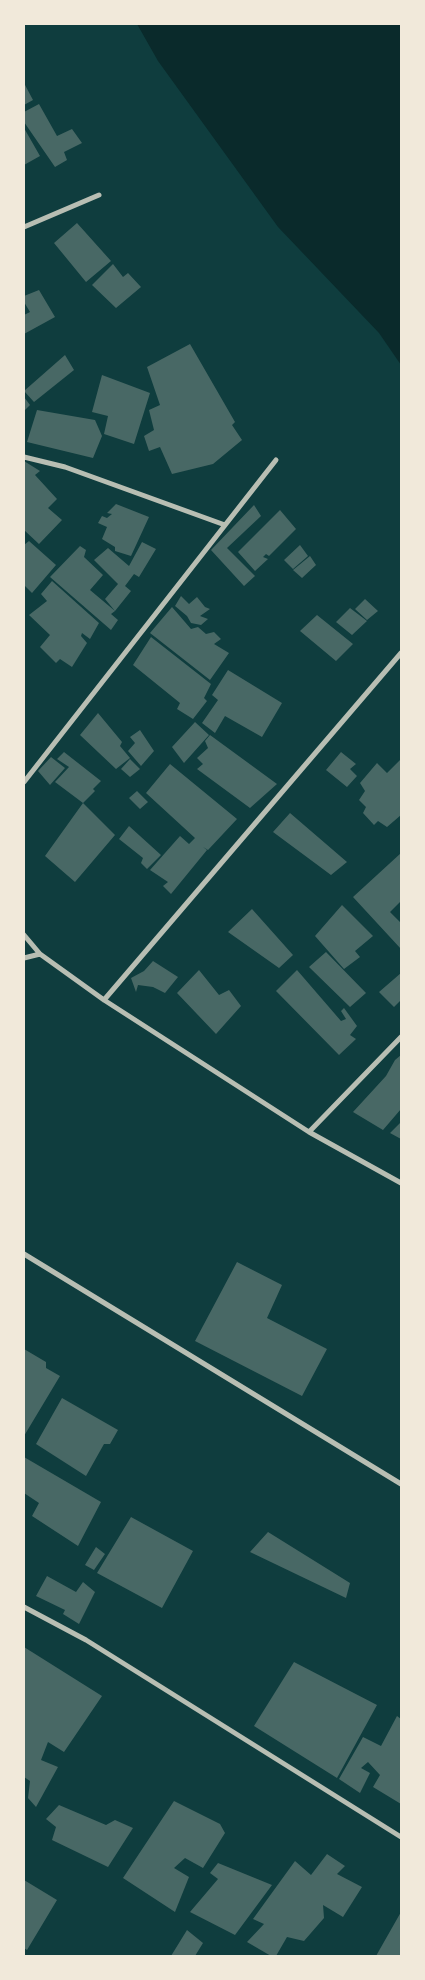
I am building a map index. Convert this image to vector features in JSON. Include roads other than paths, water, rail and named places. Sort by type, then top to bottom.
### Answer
[{"type":"street","points":[[24,227],[99,195]]},
{"type":"street","points":[[24,457],[65,467],[226,525]]},
{"type":"street","points":[[24,782],[276,460]]},
{"type":"street","points":[[104,1000],[401,653]]},
{"type":"street","points":[[24,935],[40,954],[104,1000],[309,1132],[401,1183]]},
{"type":"street","points":[[24,958],[40,954]]},
{"type":"street","points":[[309,1132],[401,1037]]},
{"type":"street","points":[[24,1254],[401,1484]]},
{"type":"street","points":[[24,1607],[86,1640],[401,1838]]},
{"type":"water","points":[[137,24],[401,24],[401,365],[379,333],[278,227],[158,61]]}]
